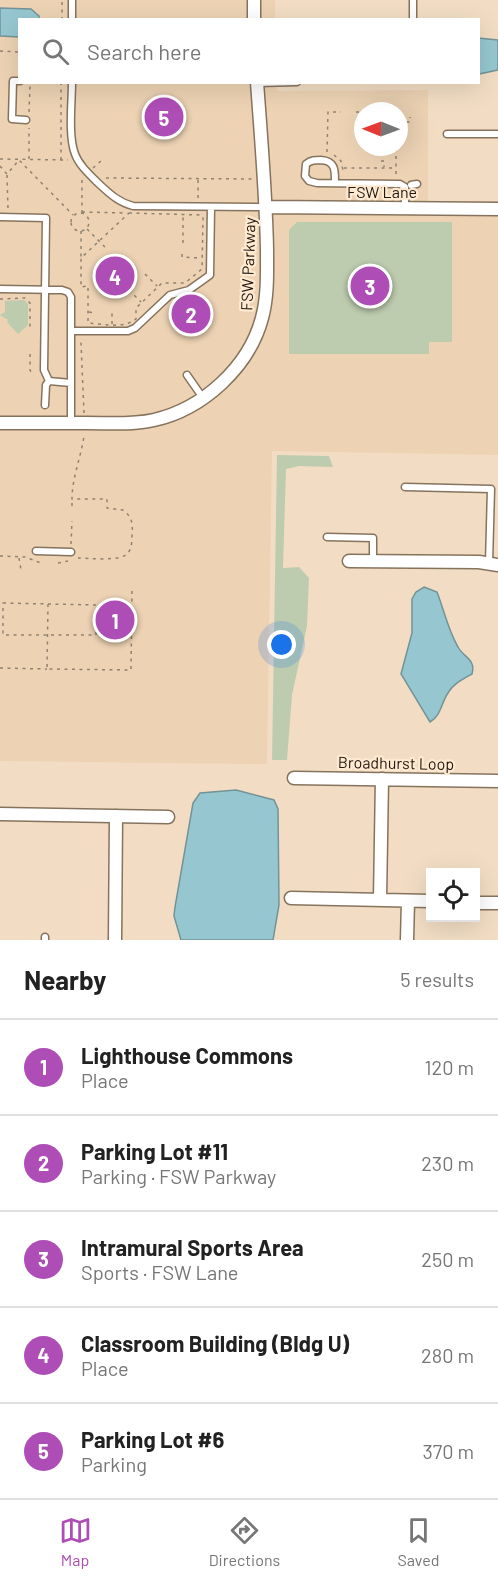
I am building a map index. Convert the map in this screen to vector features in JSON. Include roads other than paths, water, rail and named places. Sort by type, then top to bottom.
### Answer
[{"type":"street","points":[[254,0],[254,18]]},
{"type":"street","name":"FSW Parkway","points":[[0,423],[127,424],[154,420],[177,413],[203,398],[220,385],[237,366],[255,337],[262,320],[267,285],[267,207],[257,84]]},
{"type":"street","name":"FSW Lane","points":[[267,207],[498,209]]},
{"type":"street","points":[[349,561],[479,562],[493,565]]},
{"type":"street","name":"Broadhurst Loop","points":[[294,778],[498,781]]},
{"type":"street","points":[[380,899],[382,779]]},
{"type":"street","points":[[0,814],[168,817]]},
{"type":"street","points":[[115,940],[116,816]]},
{"type":"street","points":[[291,898],[426,901]]},
{"type":"street","points":[[407,940],[408,901]]},
{"type":"street","points":[[480,903],[498,903]]},
{"type":"lane","points":[[72,0],[72,18]]},
{"type":"lane","points":[[413,0],[413,18]]},
{"type":"lane","points":[[18,81],[13,81],[12,119],[28,120]]},
{"type":"lane","points":[[72,84],[72,146],[87,172],[113,198],[133,206],[267,207]]},
{"type":"lane","points":[[447,134],[498,134]]},
{"type":"lane","points":[[335,183],[335,170],[330,161],[313,160],[306,164],[305,176],[309,181],[335,183],[395,184],[405,187],[405,208]]},
{"type":"lane","points":[[71,331],[128,331],[135,328],[170,295],[189,290],[210,275],[211,207]]},
{"type":"lane","points":[[4,217],[46,218],[44,370],[49,381]]},
{"type":"lane","points":[[0,289],[62,290],[71,297],[71,423]]},
{"type":"lane","points":[[187,375],[203,398]]},
{"type":"lane","points":[[49,381],[71,382]]},
{"type":"lane","points":[[45,405],[46,385],[49,381]]},
{"type":"lane","points":[[405,487],[491,489],[490,541],[493,565]]},
{"type":"lane","points":[[327,537],[373,538],[373,561]]},
{"type":"lane","points":[[490,541],[498,541]]},
{"type":"lane","points":[[36,551],[72,556]]},
{"type":"water","points":[[0,8],[31,9],[39,16],[39,18],[18,18],[18,37],[0,36]]},
{"type":"water","points":[[480,38],[498,40],[498,70],[480,74]]},
{"type":"water","points":[[424,587],[437,592],[460,651],[471,662],[473,669],[472,674],[450,690],[439,713],[430,722],[401,674],[412,633],[412,599],[416,592]]},
{"type":"water","points":[[236,790],[274,800],[278,809],[279,905],[273,940],[181,940],[174,916],[193,803],[200,793]]},
{"type":"place","name":"Parking Lot #6","points":[[164,117]]},
{"type":"place","name":"Classroom Building (Bldg U)","points":[[115,276]]},
{"type":"place","name":"Intramural Sports Area","points":[[370,286]]},
{"type":"place","name":"Parking Lot #11","points":[[191,314]]},
{"type":"place","name":"Lighthouse Commons","points":[[115,620]]}]
